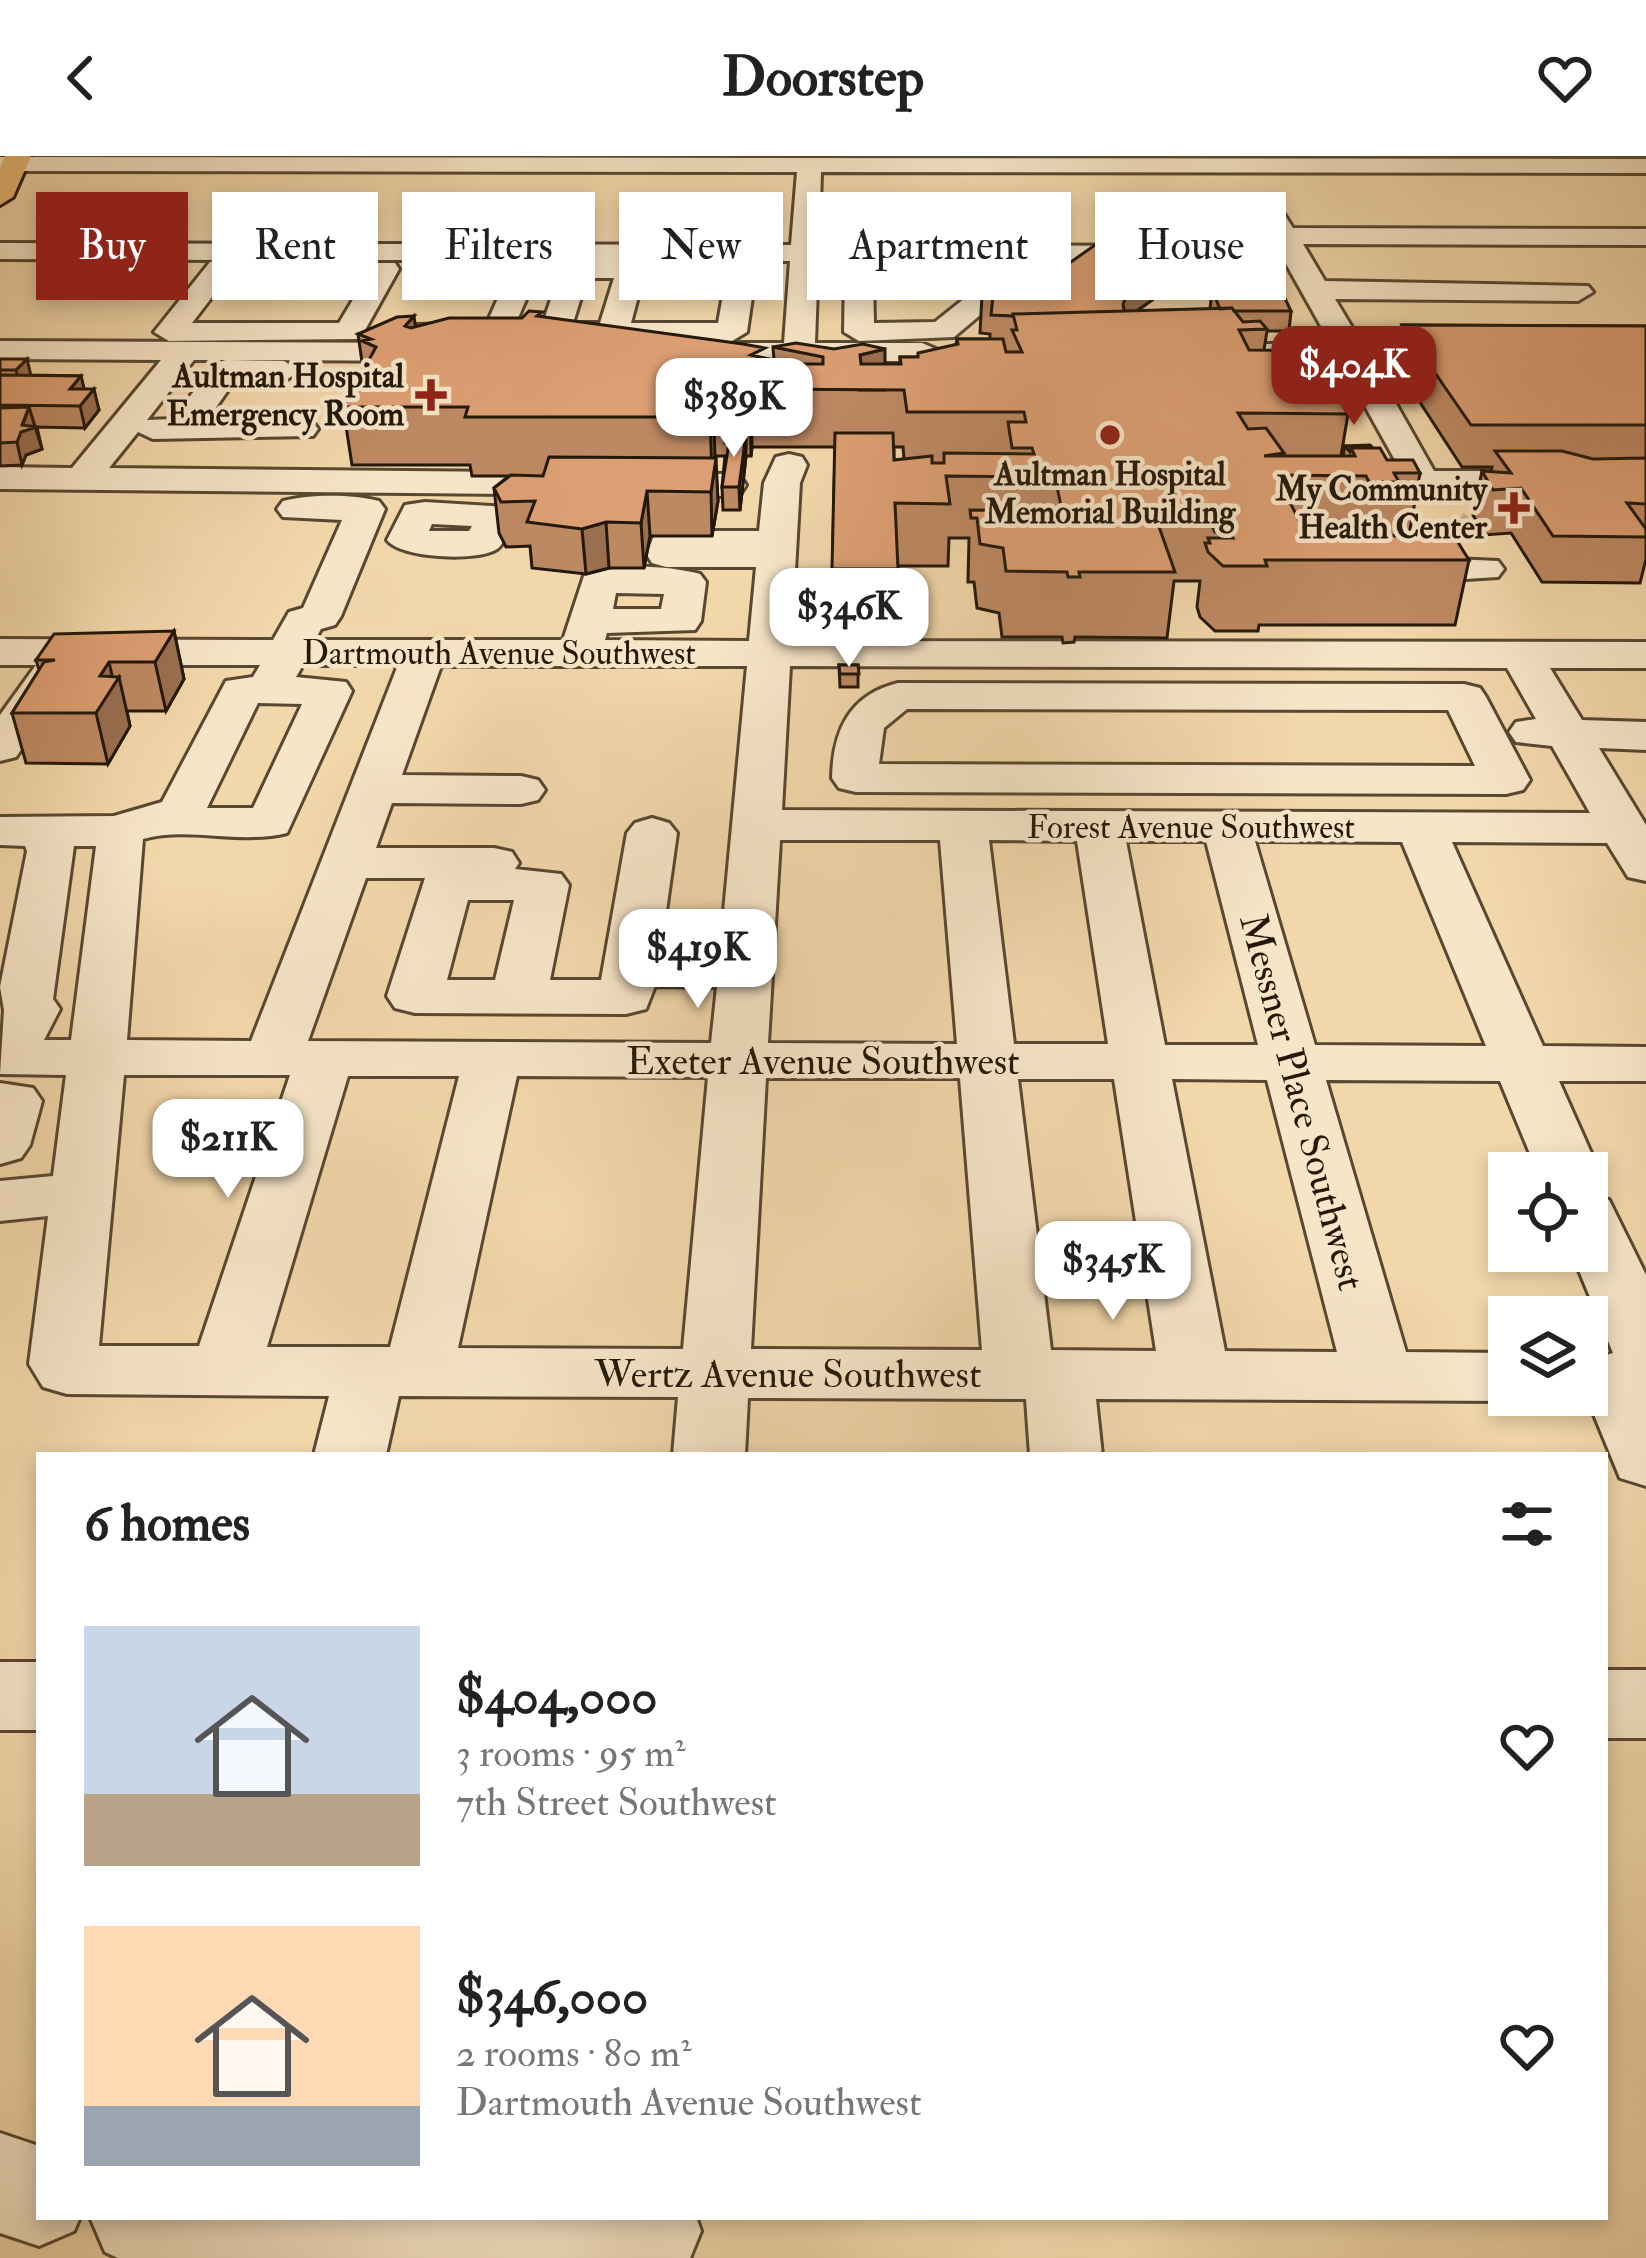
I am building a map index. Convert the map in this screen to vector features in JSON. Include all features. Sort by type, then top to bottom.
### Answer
[{"type":"street","points":[[279,192],[306,160]]},
{"type":"street","points":[[783,278],[802,253],[810,160]]},
{"type":"street","points":[[922,160],[925,192]]},
{"type":"street","points":[[6,186],[57,168],[153,168],[180,186],[201,161],[1598,161],[1646,166]]},
{"type":"street","points":[[1131,161],[1146,192]]},
{"type":"street","points":[[1240,161],[1258,192]]},
{"type":"street","points":[[1598,161],[1632,191]]},
{"type":"street","points":[[1414,162],[1486,237]]},
{"type":"street","points":[[210,192],[236,163]]},
{"type":"street","points":[[1286,221],[1486,237],[1646,237]]},
{"type":"street","points":[[1527,237],[1641,354]]},
{"type":"street","points":[[1286,240],[1512,620],[1569,738],[1635,847]]},
{"type":"street","points":[[0,251],[36,251]]},
{"type":"street","points":[[188,251],[402,257]]},
{"type":"street","points":[[188,258],[194,251]]},
{"type":"street","points":[[783,257],[807,253]]},
{"type":"street","points":[[385,268],[402,282]]},
{"type":"street","points":[[378,270],[385,268]]},
{"type":"street","points":[[287,454],[341,370],[385,268]]},
{"type":"street","points":[[619,269],[575,269],[555,332],[614,332],[657,300]]},
{"type":"street","points":[[212,278],[169,332],[291,332],[341,370]]},
{"type":"street","points":[[1315,290],[1593,307]]},
{"type":"street","points":[[232,332],[254,300]]},
{"type":"street","points":[[291,332],[311,300]]},
{"type":"street","points":[[0,350],[185,351],[341,370],[423,300],[498,332],[512,300]]},
{"type":"street","points":[[614,332],[623,300]]},
{"type":"street","points":[[701,300],[732,332],[766,300]]},
{"type":"street","points":[[183,429],[226,370],[341,370],[796,352],[922,352],[936,361],[937,369],[836,398],[800,391],[795,382],[796,352],[769,300]]},
{"type":"street","points":[[859,300],[859,332],[943,332],[978,300]]},
{"type":"street","points":[[970,300],[975,302]]},
{"type":"street","points":[[106,350],[135,317]]},
{"type":"street","points":[[128,438],[157,387],[185,351]]},
{"type":"street","points":[[1226,360],[1351,353],[1641,354]]},
{"type":"street","points":[[250,429],[288,371]]},
{"type":"street","points":[[0,374],[32,374],[51,386]]},
{"type":"street","points":[[115,387],[157,387]]},
{"type":"street","points":[[39,478],[128,438],[183,429],[250,429],[287,454]]},
{"type":"street","points":[[39,478],[63,465],[58,440],[128,438],[287,454],[460,484],[735,484],[788,465],[826,481]]},
{"type":"street","points":[[1383,489],[1452,450]]},
{"type":"street","points":[[39,478],[287,454]]},
{"type":"street","points":[[709,1452],[777,549],[788,465]]},
{"type":"street","points":[[1418,469],[1646,482]]},
{"type":"street","points":[[0,508],[366,509],[296,660],[242,690],[181,812],[120,831],[26,873],[6,1048],[12,1101],[0,1145]]},
{"type":"street","points":[[364,513],[418,513]]},
{"type":"street","points":[[1384,569],[1512,620]]},
{"type":"street","points":[[0,615],[296,660],[330,691],[270,823],[189,823],[181,812]]},
{"type":"street","name":"Dartmouth Avenue Southwest","points":[[0,652],[296,660],[585,637],[937,675],[1512,620],[1646,655]]},
{"type":"street","points":[[1599,621],[1646,621]]},
{"type":"street","points":[[0,747],[66,652]]},
{"type":"street","points":[[225,1372],[346,863],[424,653]]},
{"type":"street","points":[[937,675],[1464,697],[1506,780],[975,810],[856,778],[858,735],[866,714],[937,675]]},
{"type":"street","points":[[1646,698],[1630,698],[1646,722]]},
{"type":"street","points":[[858,735],[1646,738]]},
{"type":"street","points":[[375,789],[521,790]]},
{"type":"street","points":[[975,810],[984,1062],[1039,1375],[1065,1452]]},
{"type":"street","name":"Forest Avenue Southwest","points":[[758,825],[975,810],[1099,828],[1420,828],[1635,847]]},
{"type":"street","points":[[1099,828],[1195,1376]]},
{"type":"street","name":"Messner Place Southwest","points":[[1227,828],[1378,1376]]},
{"type":"street","points":[[1420,828],[1560,1152]]},
{"type":"street","points":[[518,996],[626,997],[652,833]]},
{"type":"street","points":[[0,1201],[80,1193],[122,843]]},
{"type":"street","points":[[346,863],[556,862]]},
{"type":"street","points":[[633,962],[747,963]]},
{"type":"street","name":"Exeter Avenue Southwest","points":[[6,1048],[94,1058],[1646,1064]]},
{"type":"street","points":[[352,1452],[394,1372],[492,1060]]},
{"type":"street","name":"Wertz Avenue Southwest","points":[[80,1193],[62,1364],[67,1370],[1488,1377]]},
{"type":"street","points":[[1600,1272],[1646,1459]]},
{"type":"street","points":[[0,1696],[36,1696]]},
{"type":"street","points":[[1608,1704],[1646,1704]]},
{"type":"street","points":[[0,2183],[36,2195]]},
{"type":"street","points":[[159,2220],[250,2234],[650,2235]]},
{"type":"building","points":[[1095,245],[1095,300],[1125,300],[1124,311],[991,315],[993,300],[1071,300],[1071,262]]},
{"type":"building","points":[[1216,300],[1286,300],[1291,311],[1234,311],[1220,309]]},
{"type":"building","points":[[1232,308],[1243,322],[1260,321],[1267,329],[1239,330],[1249,350],[1325,351],[1340,366],[1321,367],[1348,414],[1238,413],[1248,429],[1266,428],[1284,453],[1264,456],[1355,456],[1351,448],[1380,448],[1387,460],[1413,460],[1420,473],[1394,473],[1399,482],[1369,482],[1366,476],[1276,475],[1304,530],[1310,536],[1454,536],[1469,560],[1265,560],[1267,566],[1223,566],[1205,543],[1210,543],[1208,538],[1233,538],[1230,533],[1215,532],[1208,518],[1132,518],[1157,521],[1175,572],[1079,572],[1080,577],[1068,577],[1067,572],[1006,571],[1003,548],[980,544],[977,518],[971,518],[970,510],[1062,511],[1055,477],[946,476],[950,504],[895,503],[898,569],[832,569],[835,433],[893,433],[894,460],[932,456],[932,463],[944,463],[944,453],[1034,454],[1032,448],[1012,448],[1008,422],[1026,422],[1024,412],[907,412],[904,390],[751,389],[750,398],[713,398],[710,417],[465,417],[468,407],[343,407],[376,347],[358,334],[397,317],[414,316],[405,326],[411,328],[449,318],[522,318],[529,311],[542,312],[537,316],[765,348],[751,355],[791,364],[823,364],[823,357],[773,347],[796,343],[834,349],[863,344],[885,349],[860,355],[861,364],[901,364],[900,357],[918,357],[918,353],[958,344],[957,339],[1003,339],[1006,352],[1022,352],[1012,330],[1017,330],[1013,314]]},
{"type":"building","points":[[1402,325],[1646,326],[1646,425],[1471,425]]},
{"type":"building","points":[[0,359],[27,359],[16,370],[0,370]]},
{"type":"building","points":[[0,375],[81,376],[70,389],[94,389],[80,406],[0,405]]},
{"type":"building","points":[[29,407],[22,425],[37,427],[21,432],[17,442],[0,443],[0,408]]},
{"type":"building","points":[[726,434],[746,434],[739,487],[722,487],[729,443],[725,443]]},
{"type":"building","points":[[1495,451],[1646,458],[1646,504],[1627,503],[1646,529],[1646,537],[1553,536],[1521,488],[1493,490],[1482,471],[1511,473]]},
{"type":"building","points":[[549,457],[716,458],[711,492],[647,491],[641,523],[606,522],[582,529],[527,522],[535,501],[501,502],[494,488],[511,475],[543,476]]},
{"type":"building","points":[[174,631],[155,662],[109,662],[100,676],[119,677],[96,713],[12,713],[44,662],[55,660],[36,660],[54,634]]},
{"type":"building","points":[[839,665],[858,665],[859,674],[840,674]]},
{"type":"tunnel","points":[[1452,525],[1457,530]]},
{"type":"place","name":"Aultman Hospital Emergency Room","points":[[431,395]]},
{"type":"place","name":"Aultman Hospital Memorial Building","points":[[1110,435]]},
{"type":"place","name":"My Community Health Center","points":[[1514,508]]}]
